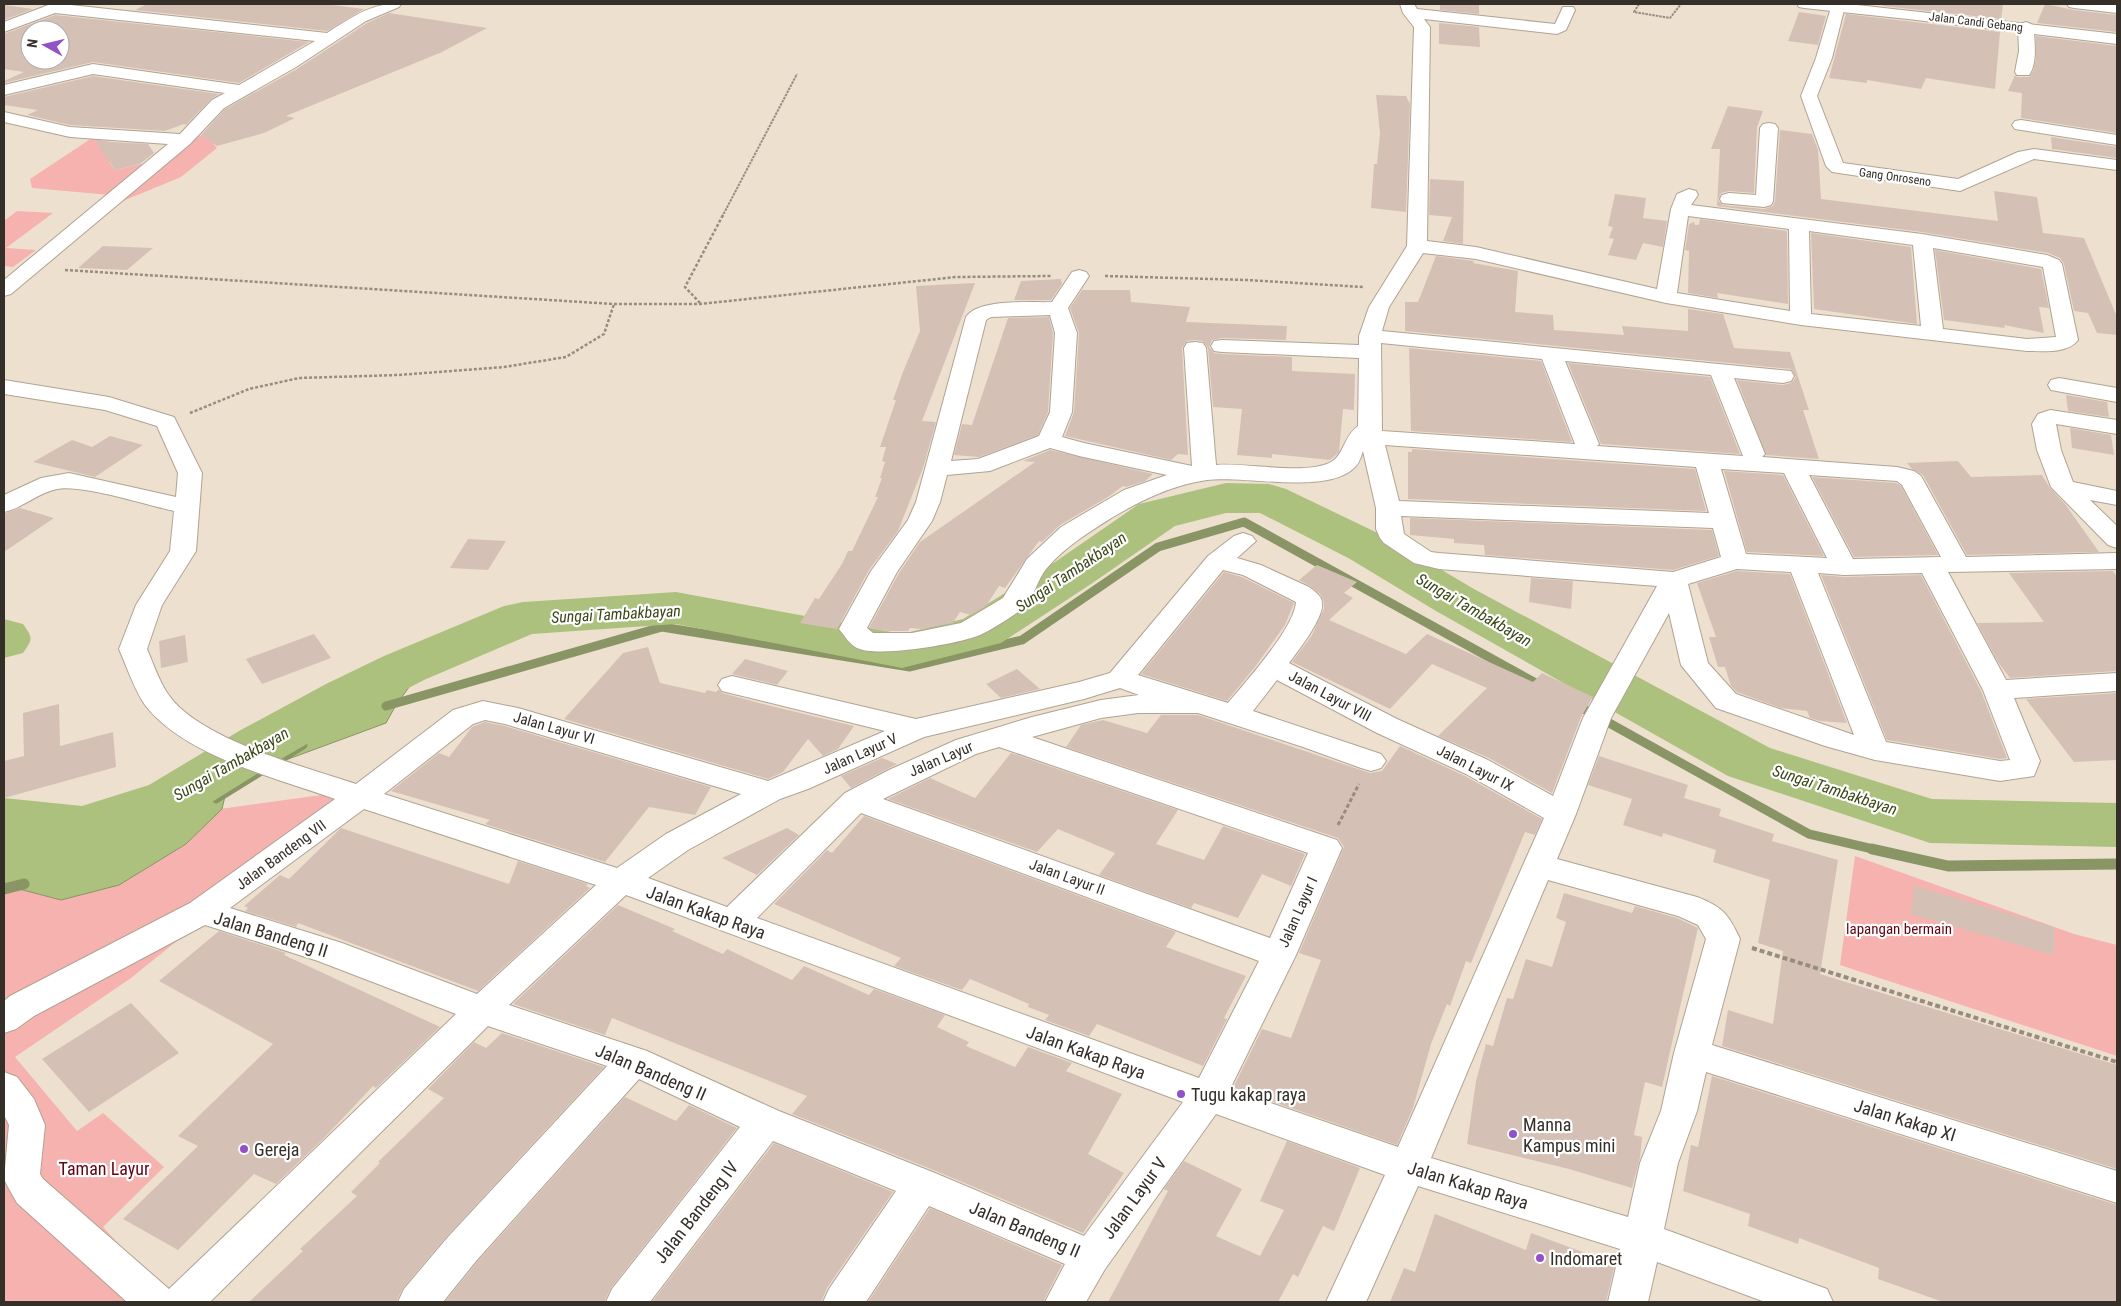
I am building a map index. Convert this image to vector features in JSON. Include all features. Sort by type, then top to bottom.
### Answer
[{"type":"street","points":[[4,290],[184,140],[218,104],[243,91],[361,18],[394,4]]},
{"type":"street","name":"Jalan Candi Gebang","points":[[1804,4],[1838,6],[2026,27],[2117,39]]},
{"type":"street","points":[[2074,4],[2117,9]]},
{"type":"street","points":[[4,27],[59,6],[164,20],[329,38]]},
{"type":"street","name":"Gang Onroseno","points":[[1838,6],[1824,58],[1809,96],[1835,166],[1838,168],[1960,185],[2024,156],[2034,154],[2117,165]]},
{"type":"street","points":[[164,20],[186,8]]},
{"type":"street","points":[[1409,9],[1554,29],[1560,27],[1568,10]]},
{"type":"street","points":[[1409,9],[1422,27],[1418,246],[1379,307],[1370,344],[1370,433],[1388,508],[1389,529],[1393,538],[1423,558],[1448,562],[1674,580],[1735,561],[1844,567],[2117,561]]},
{"type":"street","points":[[2023,72],[2027,51],[2026,27]]},
{"type":"street","points":[[4,90],[93,69],[243,91]]},
{"type":"street","points":[[4,117],[70,132],[184,140]]},
{"type":"street","points":[[2022,125],[2117,140]]},
{"type":"street","points":[[1666,296],[1680,208],[1684,198],[1688,196],[1764,201],[1769,128]]},
{"type":"street","points":[[1418,246],[1476,253],[1666,296],[1801,318],[2027,345],[2056,344],[2067,340],[2052,264],[2030,257],[1922,240],[1680,208]]},
{"type":"street","points":[[1799,224],[1801,318]]},
{"type":"street","points":[[1922,240],[1933,335]]},
{"type":"street","points":[[1058,308],[1079,276]]},
{"type":"street","points":[[1049,440],[1061,412],[1066,332],[1058,308]]},
{"type":"street","points":[[1058,308],[986,311],[976,317],[928,502],[920,521],[884,571],[853,629],[866,642],[912,642],[970,629],[1013,603],[1036,564],[1070,532],[1133,495],[1170,482],[1224,471],[1309,475],[1331,472],[1346,463],[1362,434],[1370,433],[1707,462],[1792,466],[1905,476],[1912,481],[1944,565],[1997,690],[2025,760],[2023,769],[2000,771],[1875,750],[1835,739],[1726,701],[1695,665],[1674,580]]},
{"type":"street","points":[[1222,346],[1370,344],[1551,353],[1783,376]]},
{"type":"street","points":[[1195,348],[1203,474]]},
{"type":"street","points":[[1551,353],[1587,444]]},
{"type":"street","points":[[1720,370],[1753,454]]},
{"type":"street","points":[[2059,385],[2117,395]]},
{"type":"street","points":[[4,387],[109,404],[166,422]]},
{"type":"street","points":[[2117,428],[2058,417],[2046,419],[2044,424],[2049,450],[2063,487],[2117,540]]},
{"type":"street","name":"Jalan Kakap Raya","points":[[166,422],[190,474],[183,551],[149,605],[133,650],[156,699],[183,726],[235,753],[360,798],[621,881],[1208,1096],[1408,1167],[1643,1239],[1813,1302]]},
{"type":"street","points":[[936,469],[982,466],[1049,440],[1079,449],[1203,474]]},
{"type":"street","points":[[1707,462],[1735,561]]},
{"type":"street","points":[[1792,466],[1844,567]]},
{"type":"street","points":[[4,505],[42,485],[64,480],[187,507]]},
{"type":"street","points":[[2063,487],[2117,498]]},
{"type":"street","points":[[1388,508],[1723,521]]},
{"type":"street","points":[[1243,541],[1217,561],[1120,679],[1202,704],[1371,761]]},
{"type":"street","points":[[1217,561],[1252,570],[1300,593],[1310,603],[1306,614],[1274,666],[1234,715]]},
{"type":"street","points":[[1802,566],[1875,750]]},
{"type":"street","points":[[1346,1302],[1408,1167],[1562,814],[1597,718],[1674,580]]},
{"type":"street","name":"Jalan Layur VIII","points":[[1274,666],[1387,726]]},
{"type":"street","name":"Jalan Layur V","points":[[183,1302],[482,1010],[621,881],[677,842],[769,792],[797,782],[916,728],[1084,690],[1120,679]]},
{"type":"street","points":[[1997,690],[2117,682]]},
{"type":"street","points":[[732,685],[916,728]]},
{"type":"street","name":"Jalan Layur","points":[[732,922],[856,800],[900,777],[966,747],[1042,724],[1101,709],[1138,704],[1202,704]]},
{"type":"street","name":"Jalan Layur VI","points":[[360,798],[463,717],[483,710],[508,715],[769,792]]},
{"type":"street","name":"Jalan Layur IX","points":[[1387,726],[1477,767],[1562,814]]},
{"type":"street","points":[[1001,737],[1326,848]]},
{"type":"street","name":"Jalan Bandeng VII","points":[[4,1019],[22,1006],[107,960],[202,912],[360,798]]},
{"type":"street","name":"Jalan Layur II","points":[[856,800],[1279,955]]},
{"type":"street","name":"Jalan Layur I","points":[[1208,1096],[1279,955],[1326,848]]},
{"type":"street","points":[[1539,866],[1699,911],[1716,921],[1723,939],[1692,1053],[1679,1112],[1659,1163],[1628,1302]]},
{"type":"street","name":"Jalan Bandeng II","points":[[202,912],[330,952],[482,1010],[634,1061],[766,1122],[922,1185],[1091,1258]]},
{"type":"street","name":"Jalan Kakap XI","points":[[1692,1053],[2117,1187]]},
{"type":"street","points":[[418,1302],[462,1249],[634,1061]]},
{"type":"street","points":[[4,1087],[20,1110],[27,1125],[21,1176],[30,1191],[155,1302]]},
{"type":"street","name":"Jalan Layur V","points":[[1065,1302],[1091,1258],[1208,1096]]},
{"type":"street","name":"Jalan Bandeng IV","points":[[626,1302],[766,1122]]},
{"type":"street","points":[[843,1302],[922,1185]]},
{"type":"path","points":[[1639,4],[1634,12],[1664,18],[1670,18],[1681,4]]},
{"type":"path","points":[[700,304],[685,287],[797,74]]},
{"type":"path","points":[[32,268],[614,304],[700,304],[956,277],[1079,276],[1247,280],[1389,289]]},
{"type":"path","points":[[166,422],[249,389],[299,378],[398,375],[504,367],[566,357],[604,334],[614,304]]},
{"type":"path","points":[[1326,848],[1371,761]]},
{"type":"path","points":[[1723,939],[2117,1062]]},
{"type":"green space","points":[[205,133],[217,148],[181,177],[118,203],[175,150]]},
{"type":"green space","points":[[92,138],[153,152],[109,162],[115,170],[159,160],[110,195],[32,188],[30,179]]},
{"type":"green space","points":[[17,211],[53,213],[6,248],[36,250],[13,267],[4,266],[4,221]]},
{"type":"green space","name":"Taman Layur","points":[[365,789],[131,978],[15,1057],[77,1131],[103,1113],[164,1167],[103,1227],[171,1302],[4,1302],[4,832],[73,845],[184,814]]},
{"type":"green space","name":"lapangan bermain","points":[[1855,856],[2074,934],[2117,945],[2117,1056],[1840,965]]},
{"type":"shaded area","points":[[404,668],[412,683],[386,723],[283,761],[346,697]]},
{"type":"shaded area","points":[[226,792],[222,809],[186,844],[119,885],[61,900],[4,885],[4,834],[6,833],[73,845],[184,814]]},
{"type":"building","points":[[147,4],[325,4],[364,9],[327,31],[135,10]]},
{"type":"building","points":[[1440,4],[1479,4],[1479,14],[1440,10]]},
{"type":"building","points":[[1882,4],[2003,4],[2001,19],[1883,6]]},
{"type":"building","points":[[2045,4],[2074,10],[2117,15],[2117,32],[2037,23]]},
{"type":"building","points":[[4,5],[33,9],[4,20]]},
{"type":"building","points":[[1799,12],[1826,16],[1818,45],[1788,41]]},
{"type":"building","points":[[389,13],[487,28],[442,52],[286,116],[295,118],[264,133],[217,146],[201,135],[225,109],[297,69],[367,23]]},
{"type":"building","points":[[1846,14],[2000,32],[1995,89],[1926,78],[1921,89],[1867,80],[1867,83],[1829,78]]},
{"type":"building","points":[[55,15],[309,42],[239,83],[93,62],[70,67],[70,20],[42,20]]},
{"type":"building","points":[[1439,23],[1479,27],[1480,47],[1439,44]]},
{"type":"building","points":[[20,28],[20,70],[59,70],[4,83],[4,81],[24,72],[4,69],[4,34]]},
{"type":"building","points":[[2036,36],[2117,46],[2117,133],[2021,118],[2022,93],[2008,91],[2015,75],[2017,77],[2029,77],[2033,71],[2036,59]]},
{"type":"building","points":[[93,76],[219,94],[211,99],[186,125],[184,124],[165,131],[70,125],[27,115],[38,110],[4,105],[4,97]]},
{"type":"building","points":[[1376,95],[1406,96],[1410,104],[1406,212],[1371,208],[1374,164],[1377,164],[1380,133]]},
{"type":"building","points":[[1728,106],[1763,111],[1757,127],[1754,193],[1729,191],[1721,193],[1718,200],[1722,205],[1764,209],[1773,206],[1775,201],[1780,130],[1812,134],[1818,150],[1821,199],[1998,221],[1994,191],[2037,197],[2043,233],[2084,238],[2117,317],[2117,335],[2097,333],[2088,313],[2074,311],[2064,264],[2060,258],[2048,253],[1922,232],[1717,206],[1720,149],[1711,149]]},
{"type":"building","points":[[2051,137],[2117,147],[2117,158],[2052,149]]},
{"type":"building","points":[[95,141],[148,144],[154,153],[140,164],[115,170]]},
{"type":"building","points":[[1430,179],[1464,181],[1463,244],[1443,241],[1452,217],[1429,215]]},
{"type":"building","points":[[1615,194],[1646,198],[1643,218],[1667,221],[1663,247],[1643,243],[1636,260],[1608,255],[1614,239],[1609,238],[1613,227],[1608,226]]},
{"type":"building","points":[[1700,219],[1787,231],[1788,304],[1717,293],[1718,298],[1688,293],[1689,251],[1685,250],[1689,224],[1694,222],[1695,225],[1699,225]]},
{"type":"building","points":[[1811,233],[1911,247],[1917,324],[1814,309]]},
{"type":"building","points":[[103,246],[153,248],[127,270],[78,268]]},
{"type":"building","points":[[1935,250],[2041,269],[2049,308],[2039,307],[2044,333],[2004,325],[2005,328],[1944,320]]},
{"type":"building","points":[[1436,256],[1474,261],[1473,263],[1518,271],[1515,312],[1553,315],[1554,330],[1624,335],[1622,326],[1688,331],[1688,309],[1723,314],[1734,348],[1790,352],[1809,410],[1803,410],[1819,459],[1766,455],[1737,380],[1783,385],[1791,383],[1796,377],[1791,369],[1405,331],[1405,302],[1418,302]]},
{"type":"building","points":[[1061,279],[1062,284],[1051,300],[1014,300],[1021,281]]},
{"type":"building","points":[[975,283],[922,421],[936,422],[923,468],[898,531],[869,570],[837,629],[800,623],[815,598],[819,599],[842,564],[848,551],[852,551],[878,497],[875,497],[882,478],[880,478],[885,462],[882,461],[886,447],[880,447],[896,400],[893,400],[920,331],[916,286]]},
{"type":"building","points":[[1082,290],[1130,290],[1131,302],[1190,307],[1186,322],[1287,326],[1286,340],[1222,338],[1212,340],[1209,347],[1214,353],[1222,354],[1292,357],[1292,371],[1355,374],[1354,410],[1343,409],[1339,452],[1330,460],[1272,454],[1272,458],[1237,455],[1242,409],[1213,407],[1208,348],[1203,341],[1195,340],[1187,341],[1182,348],[1188,455],[1178,454],[1171,460],[1065,436],[1074,412],[1079,333],[1070,308]]},
{"type":"building","points":[[1049,317],[1053,333],[1048,412],[1038,435],[979,457],[954,455],[962,424],[972,425],[1008,318]]},
{"type":"building","points":[[1409,348],[1541,361],[1572,442],[1411,431]]},
{"type":"building","points":[[1568,363],[1710,377],[1740,454],[1601,444]]},
{"type":"building","points":[[2066,395],[2107,402],[2109,417],[2068,411]]},
{"type":"building","points":[[2070,428],[2111,435],[2114,455],[2072,448]]},
{"type":"building","points":[[110,436],[143,445],[95,477],[33,462],[72,440],[92,447]]},
{"type":"building","points":[[1412,449],[1695,469],[1706,511],[1408,499],[1408,452],[1412,452]]},
{"type":"building","points":[[1050,450],[1153,474],[1145,481],[1126,487],[1123,486],[1060,525],[1042,542],[1039,541],[1005,588],[999,586],[986,606],[971,615],[960,612],[953,623],[921,629],[910,628],[908,631],[887,631],[869,628],[899,573],[920,542],[1035,462],[1023,461]]},
{"type":"building","points":[[1958,461],[1971,477],[2042,475],[2099,552],[1967,555],[1923,475],[1912,469],[1907,463]]},
{"type":"building","points":[[1724,471],[1783,475],[1824,556],[1747,552]]},
{"type":"building","points":[[1812,477],[1896,483],[1901,486],[1938,555],[1854,557]]},
{"type":"building","points":[[20,508],[54,518],[4,552],[4,514]]},
{"type":"building","points":[[1410,518],[1712,530],[1719,556],[1673,570],[1485,555],[1484,545],[1454,543],[1454,539],[1410,535]]},
{"type":"building","points":[[468,539],[506,541],[488,570],[450,568]]},
{"type":"building","points":[[1317,565],[1357,582],[1344,593],[1353,598],[1329,620],[1406,654],[1427,634],[1533,682],[1542,673],[1593,697],[1581,717],[1552,793],[1489,758],[1438,736],[1487,688],[1432,664],[1390,709],[1292,662],[1312,635],[1324,609],[1324,602],[1320,594],[1299,580]]},
{"type":"building","points":[[1737,571],[1790,574],[1847,723],[1820,721],[1810,718],[1807,711],[1781,708],[1737,692],[1731,686],[1725,667],[1718,667],[1709,637],[1716,637],[1697,583]]},
{"type":"building","points":[[2113,571],[2117,577],[2117,671],[2010,678],[1998,662],[1977,623],[2044,622],[2009,573]]},
{"type":"building","points":[[1224,572],[1242,577],[1294,603],[1285,625],[1255,667],[1227,701],[1141,674]]},
{"type":"building","points":[[1821,575],[1844,577],[1921,575],[1981,691],[2007,758],[2000,759],[1887,740]]},
{"type":"building","points":[[1531,578],[1573,581],[1571,609],[1529,602]]},
{"type":"building","points":[[314,634],[331,658],[262,684],[246,659]]},
{"type":"building","points":[[185,635],[188,662],[161,668],[159,641]]},
{"type":"building","points":[[648,647],[660,683],[705,693],[707,690],[716,692],[719,689],[722,693],[854,726],[838,749],[823,756],[808,739],[783,772],[768,779],[564,719],[623,653]]},
{"type":"building","points":[[745,659],[788,671],[777,685],[732,674]]},
{"type":"building","points":[[1017,669],[1040,689],[1001,698],[986,684]]},
{"type":"building","points":[[2117,693],[2117,760],[2074,762],[2026,699]]},
{"type":"building","points":[[59,704],[60,746],[113,732],[116,767],[4,798],[4,761],[24,756],[23,713]]},
{"type":"building","points":[[1161,715],[1198,715],[1370,773],[1382,771],[1400,746],[1465,776],[1542,819],[1535,835],[1525,832],[1471,963],[1466,961],[1450,1006],[1447,1004],[1431,1044],[1413,1108],[1397,1145],[1233,1088],[1262,1029],[1291,1038],[1321,960],[1299,953],[1344,847],[1338,838],[1066,747],[1081,725],[1103,720],[1147,733]]},
{"type":"building","points":[[485,722],[505,726],[711,787],[695,815],[649,807],[605,862],[485,824],[490,820],[391,791],[439,753],[449,757],[472,727]]},
{"type":"building","points":[[1011,753],[1178,810],[1156,844],[1204,860],[1223,826],[1305,854],[1291,886],[1262,874],[1238,918],[1194,903],[1191,908],[1099,875],[1115,853],[1058,829],[1037,852],[888,799],[930,778],[975,798]]},
{"type":"building","points":[[1599,756],[1688,785],[1684,798],[1721,809],[1719,816],[1774,834],[1772,841],[1838,860],[1820,974],[2117,1065],[2117,1169],[1722,1046],[1728,1010],[1773,1024],[1783,951],[1758,943],[1770,880],[1713,862],[1716,850],[1663,833],[1662,837],[1623,825],[1632,799],[1588,785]]},
{"type":"building","points":[[882,758],[897,764],[851,788],[841,776]]},
{"type":"building","points":[[864,816],[1176,932],[1166,947],[1246,976],[1224,1018],[1227,1019],[1203,1066],[1097,1024],[1089,1036],[1045,1020],[1049,1015],[1028,1007],[1029,1004],[970,979],[962,990],[894,966],[901,958],[774,904],[827,850],[832,853]]},
{"type":"building","points":[[341,828],[509,884],[518,861],[588,884],[586,886],[590,888],[478,991],[298,923],[296,927],[245,911],[248,908],[244,906],[280,875],[289,879]]},
{"type":"building","points":[[787,828],[799,835],[757,875],[722,858]]},
{"type":"building","points":[[1914,886],[2054,927],[2054,955],[1911,914]]},
{"type":"building","points":[[1564,893],[1632,913],[1635,906],[1677,918],[1698,928],[1662,1087],[1645,1082],[1634,1135],[1642,1137],[1640,1158],[1632,1188],[1569,1169],[1467,1144],[1476,1081],[1486,1044],[1493,1046],[1507,998],[1513,999],[1526,959],[1552,967],[1566,922],[1556,918]]},
{"type":"building","points":[[618,905],[675,929],[672,931],[723,954],[727,949],[792,980],[804,966],[869,995],[874,989],[945,1015],[937,1027],[969,1042],[966,1046],[1015,1067],[1028,1047],[1072,1063],[1066,1071],[1122,1094],[1088,1154],[1124,1173],[1083,1233],[936,1171],[792,1114],[807,1096],[612,1018],[605,1035],[513,1004]]},
{"type":"building","points":[[219,931],[286,953],[284,955],[440,1027],[376,1088],[373,1086],[324,1138],[276,1184],[254,1174],[178,1250],[123,1219],[198,1146],[178,1136],[273,1044],[159,981]]},
{"type":"building","points":[[131,1003],[179,1053],[89,1112],[42,1059]]},
{"type":"building","points":[[502,1033],[604,1067],[447,1236],[403,1288],[396,1302],[249,1302],[303,1251],[300,1249],[357,1196],[351,1192],[380,1163],[378,1162],[444,1098],[428,1089],[474,1042],[486,1048]]},
{"type":"building","points":[[1712,1076],[2117,1205],[2117,1302],[1943,1302],[1878,1279],[1879,1268],[1799,1238],[1798,1244],[1748,1226],[1750,1214],[1683,1191],[1691,1145],[1698,1147]]},
{"type":"building","points":[[625,1097],[676,1121],[689,1105],[737,1128],[611,1288],[604,1302],[445,1302],[477,1262]]},
{"type":"building","points":[[1287,1141],[1360,1168],[1334,1231],[1323,1226],[1298,1277],[1293,1274],[1278,1302],[1108,1302],[1168,1191],[1164,1189],[1184,1161],[1242,1189],[1216,1236],[1260,1256],[1284,1210],[1260,1201]]},
{"type":"building","points":[[774,1143],[893,1192],[827,1288],[821,1302],[652,1302]]},
{"type":"building","points":[[930,1208],[1062,1265],[1043,1302],[868,1302]]},
{"type":"building","points":[[1435,1214],[1526,1250],[1531,1233],[1615,1264],[1606,1302],[1390,1302],[1404,1268],[1415,1272]]},
{"type":"waterway","name":"Sungai Tambakbayan","points":[[4,820],[83,828],[170,800],[260,745],[346,697],[404,668],[523,618],[676,608],[902,651],[982,631],[1073,573],[1157,515],[1226,498],[1269,499],[1368,548],[1455,600],[1749,762],[1930,821],[2117,825]]},
{"type":"waterway","points":[[386,706],[662,627],[910,667],[1022,640],[1158,547],[1244,522],[1543,687]]},
{"type":"waterway","name":"Sungai Tambakbayan","points":[[4,636],[4,641]]},
{"type":"waterway","points":[[1575,704],[1809,834],[1877,850]]},
{"type":"waterway","points":[[216,799],[303,745]]},
{"type":"waterway","points":[[1872,849],[1948,866],[2117,864]]},
{"type":"waterway","points":[[4,889],[24,884]]},
{"type":"place","name":"Tugu kakap raya","points":[[1181,1094]]},
{"type":"place","name":"Manna Kampus mini","points":[[1513,1134]]},
{"type":"place","name":"Gereja","points":[[244,1149]]},
{"type":"place","name":"Indomaret","points":[[1540,1258]]}]
